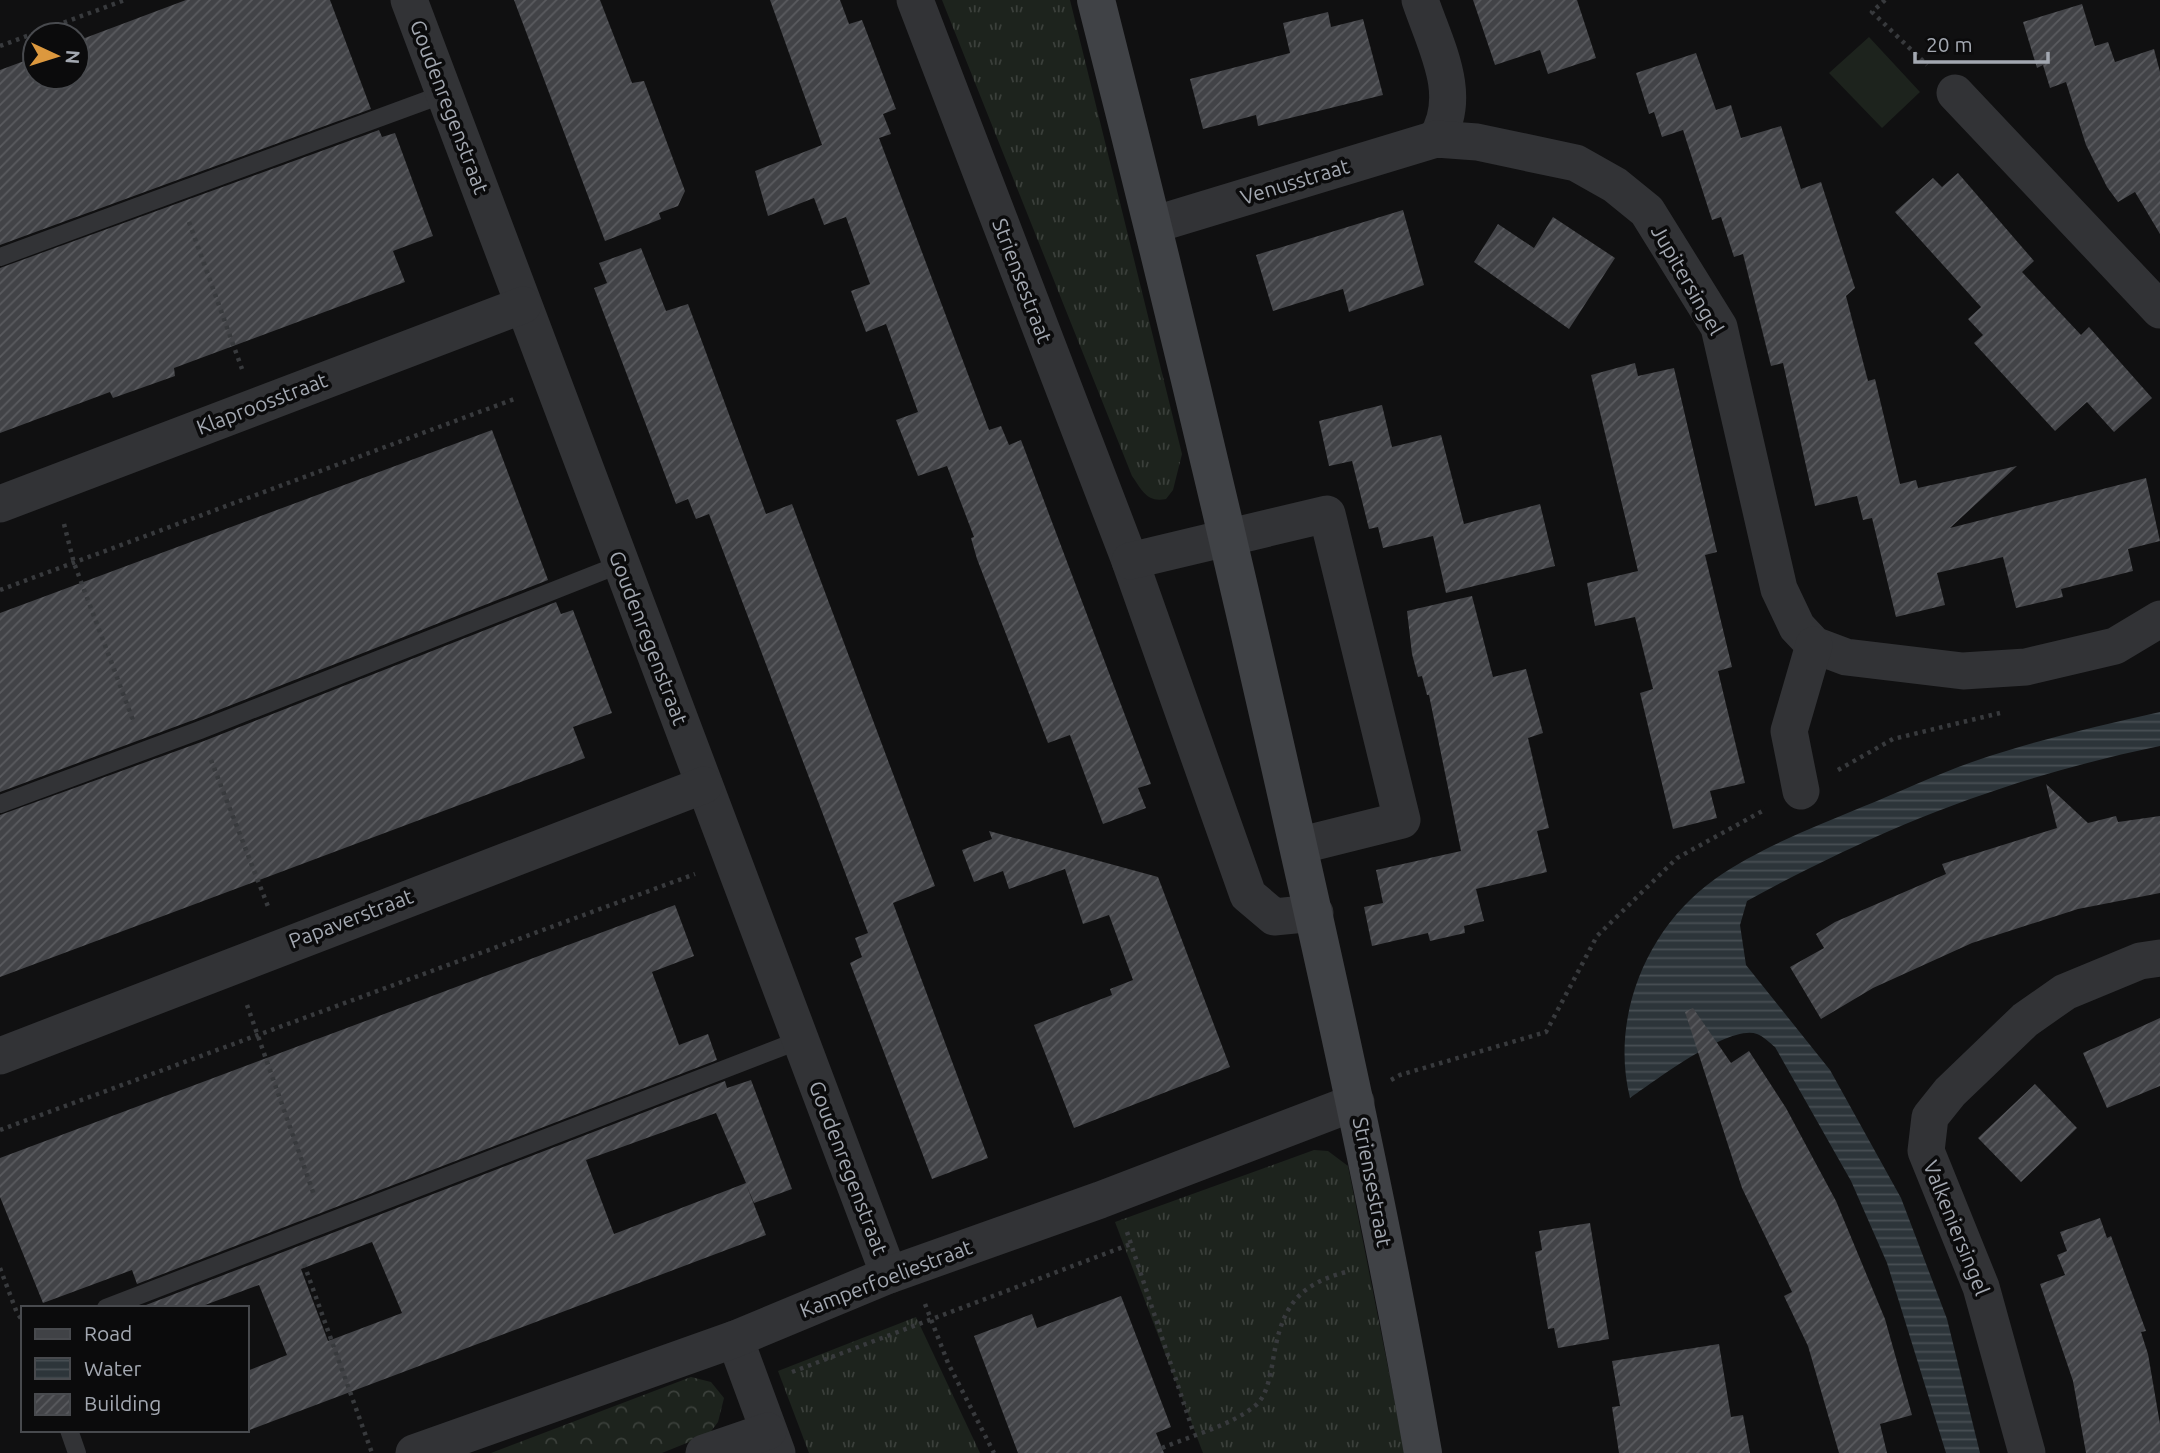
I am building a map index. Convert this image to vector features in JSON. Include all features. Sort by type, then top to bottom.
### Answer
[{"type":"street","name":"Goudenregenstraat","points":[[409,0],[800,1040],[899,1271]]},
{"type":"street","name":"Striensestraat","points":[[915,0],[1130,561],[1248,895],[1274,917],[1315,913]]},
{"type":"street","name":"Striensestraat","points":[[1096,0],[1229,538],[1315,913],[1356,1102],[1423,1453]]},
{"type":"street","points":[[1420,0],[1449,89],[1450,106],[1446,123],[1436,139]]},
{"type":"street","points":[[1955,93],[2160,310]]},
{"type":"street","name":"Venusstraat","points":[[1153,225],[1436,139]]},
{"type":"street","name":"Jupitersingel","points":[[1436,139],[1488,144],[1576,163],[1615,185],[1647,211],[1719,327],[1779,589],[1797,627],[1814,645]]},
{"type":"street","name":"Klaproosstraat","points":[[0,504],[523,305]]},
{"type":"street","points":[[1130,561],[1327,514],[1402,820],[1298,846]]},
{"type":"street","points":[[1801,791],[1789,731],[1814,645],[1846,657],[1963,671],[2026,667],[2115,646],[2160,619]]},
{"type":"street","name":"Papaverstraat","points":[[0,1056],[704,785]]},
{"type":"street","name":"Valkeniersingel","points":[[2027,1453],[1982,1287],[1926,1151],[1930,1117],[1950,1092],[2025,1020],[2065,992],[2140,961],[2160,958]]},
{"type":"street","name":"Kamperfoeliestraat","points":[[415,1453],[735,1339],[899,1271],[1114,1194],[1356,1102]]},
{"type":"street","points":[[704,1453],[773,1442],[735,1339]]},
{"type":"lane","points":[[0,257],[444,94]]},
{"type":"lane","points":[[0,804],[200,730],[621,564]]},
{"type":"lane","points":[[111,1306],[800,1040]]},
{"type":"lane","points":[[70,1432],[78,1453]]},
{"type":"path","points":[[0,46],[125,0]]},
{"type":"path","points":[[1885,0],[1872,12],[1955,93]]},
{"type":"path","points":[[178,192],[256,406]]},
{"type":"path","points":[[0,590],[554,384]]},
{"type":"path","points":[[52,484],[74,563],[145,751]]},
{"type":"path","points":[[1356,1102],[1399,1075],[1546,1032],[1597,936],[1677,858],[1893,739],[2001,713]]},
{"type":"path","points":[[200,730],[283,946]]},
{"type":"path","points":[[0,1130],[732,860]]},
{"type":"path","points":[[233,965],[324,1225]]},
{"type":"path","points":[[1114,1194],[1194,1434]]},
{"type":"path","points":[[294,1237],[372,1453]]},
{"type":"path","points":[[752,1387],[1131,1244]]},
{"type":"path","points":[[1162,1448],[1237,1417],[1257,1404],[1265,1392],[1279,1325],[1289,1304],[1322,1281],[1387,1261]]},
{"type":"path","points":[[0,1268],[21,1318]]},
{"type":"path","points":[[899,1271],[932,1321],[948,1363],[994,1453]]},
{"type":"green space","points":[[942,0],[1070,0],[1182,454],[1173,490],[1166,499],[1150,497],[1132,476]]},
{"type":"green space","points":[[1869,37],[1920,92],[1882,128],[1829,73]]},
{"type":"green space","points":[[1314,1150],[1328,1151],[1348,1166],[1405,1453],[1203,1453],[1115,1222]]},
{"type":"green space","points":[[916,1317],[980,1453],[809,1453],[778,1371]]},
{"type":"green space","points":[[691,1377],[711,1382],[724,1398],[718,1422],[709,1434],[662,1453],[491,1453]]},
{"type":"water","points":[[2160,712],[2160,746],[2050,773],[1998,789],[1898,827],[1747,901],[1740,925],[1746,965],[1830,1070],[1901,1198],[1947,1319],[1980,1453],[1946,1453],[1887,1263],[1851,1181],[1775,1047],[1757,1034],[1744,1033],[1729,1038],[1692,1056],[1630,1098],[1625,1068],[1625,1037],[1630,1006],[1639,977],[1670,923],[1691,899],[1715,879],[1768,848],[1933,777],[1998,753]]},
{"type":"building","points":[[186,0],[330,0],[371,109],[0,245],[0,70],[21,62],[21,91],[91,91],[91,36]]},
{"type":"building","points":[[514,0],[600,0],[632,83],[644,81],[685,191],[678,206],[659,213],[661,219],[605,241]]},
{"type":"building","points":[[770,0],[840,0],[849,24],[862,20],[896,109],[883,114],[891,134],[879,138],[989,430],[1001,426],[1009,445],[1021,440],[1151,784],[1138,788],[1146,808],[1103,824],[1070,735],[1048,743],[977,559],[971,538],[974,537],[947,466],[918,476],[896,420],[918,412],[886,324],[866,332],[851,291],[870,284],[846,217],[824,225],[814,198],[768,216],[755,171],[822,145]]},
{"type":"building","points":[[1473,0],[1577,0],[1596,58],[1548,74],[1540,50],[1495,65]]},
{"type":"building","points":[[2082,4],[2095,46],[2108,42],[2115,62],[2154,49],[2160,72],[2160,234],[2135,192],[2118,202],[2107,187],[2086,145],[2066,82],[2050,88],[2043,65],[2037,68],[2023,22]]},
{"type":"building","points":[[1328,12],[1331,27],[1363,19],[1383,95],[1258,126],[1256,115],[1203,129],[1190,79],[1290,53],[1283,23]]},
{"type":"building","points":[[1696,53],[1716,110],[1731,105],[1741,138],[1781,126],[1801,189],[1821,182],[1855,288],[1846,296],[1868,381],[1875,379],[1900,484],[1916,480],[1918,488],[2017,466],[1950,528],[2146,478],[2160,541],[2128,549],[2133,571],[2061,589],[2063,597],[2016,608],[2003,557],[1937,573],[1945,605],[1896,617],[1872,518],[1863,520],[1857,496],[1815,506],[1783,363],[1771,366],[1743,254],[1734,257],[1721,217],[1712,220],[1683,130],[1662,137],[1654,112],[1649,114],[1636,73]]},
{"type":"building","points":[[379,130],[382,137],[395,133],[433,236],[393,251],[405,282],[174,368],[175,376],[113,398],[110,392],[0,433],[0,268]]},
{"type":"building","points":[[1958,173],[2034,261],[2022,272],[2081,335],[2089,327],[2152,398],[2114,432],[2087,402],[2055,431],[1974,343],[1983,335],[1968,319],[1981,307],[1895,212],[1933,178],[1942,187]]},
{"type":"building","points":[[1403,210],[1424,285],[1349,312],[1343,289],[1273,311],[1256,255]]},
{"type":"building","points":[[1553,217],[1615,258],[1569,329],[1474,262],[1498,224],[1534,248]]},
{"type":"building","points":[[641,248],[666,311],[688,304],[766,514],[792,504],[935,886],[893,903],[988,1158],[932,1179],[850,963],[862,957],[855,938],[868,933],[709,514],[696,519],[688,499],[676,504],[594,288],[607,283],[599,263]]},
{"type":"building","points":[[1635,363],[1638,376],[1674,368],[1717,552],[1705,555],[1732,667],[1718,671],[1745,783],[1710,791],[1717,818],[1673,829],[1640,693],[1653,689],[1635,617],[1595,626],[1587,583],[1638,571],[1591,375]]},
{"type":"building","points":[[1382,405],[1392,447],[1441,435],[1464,524],[1540,504],[1555,566],[1446,593],[1433,536],[1383,548],[1378,527],[1369,529],[1352,461],[1329,466],[1319,421]]},
{"type":"building","points":[[492,430],[548,580],[196,719],[0,792],[0,613]]},
{"type":"building","points":[[1472,596],[1493,677],[1526,669],[1543,733],[1528,738],[1549,828],[1537,831],[1547,872],[1476,889],[1484,921],[1464,926],[1465,933],[1430,941],[1428,933],[1372,946],[1364,907],[1383,903],[1376,870],[1461,851],[1429,695],[1422,676],[1418,677],[1412,654],[1407,611]]},
{"type":"building","points":[[556,602],[561,614],[573,610],[612,713],[573,727],[585,758],[0,977],[0,815],[204,741]]},
{"type":"building","points":[[2046,784],[2088,823],[2116,816],[2118,822],[2160,816],[2160,893],[2078,909],[1972,943],[1873,988],[1821,1019],[1790,967],[1824,948],[1816,934],[1835,922],[1946,874],[1942,864],[2057,828]]},
{"type":"building","points":[[989,831],[1158,877],[1230,1067],[1074,1128],[1034,1025],[1112,995],[1110,989],[1133,980],[1109,915],[1083,924],[1065,869],[1009,889],[1003,871],[974,882],[962,850],[992,839]]},
{"type":"building","points":[[675,905],[694,956],[652,972],[679,1045],[708,1034],[717,1060],[137,1284],[132,1270],[43,1303],[0,1197],[0,1158]]},
{"type":"building","points":[[1693,1008],[1731,1063],[1749,1051],[1786,1108],[1836,1201],[1885,1319],[1912,1415],[1880,1424],[1887,1453],[1839,1453],[1808,1346],[1784,1296],[1792,1292],[1742,1188],[1685,1012]]},
{"type":"building","points":[[2160,1018],[2160,1086],[2107,1108],[2083,1053]]},
{"type":"building","points":[[751,1080],[792,1189],[754,1203],[746,1184],[766,1235],[248,1431],[248,1371],[287,1355],[259,1285],[202,1306],[146,1306],[146,1305],[725,1081],[727,1088]],"holes":[[[716,1113],[746,1183],[614,1234],[586,1160]],[[372,1242],[402,1313],[328,1341],[301,1269]]]},
{"type":"building","points":[[2035,1084],[2077,1128],[2021,1182],[1978,1138]]},
{"type":"building","points":[[2100,1218],[2107,1238],[2111,1236],[2146,1331],[2141,1332],[2148,1354],[2160,1424],[2160,1453],[2086,1453],[2073,1381],[2040,1284],[2065,1275],[2057,1255],[2067,1251],[2060,1232]]},
{"type":"building","points":[[1590,1223],[1609,1339],[1558,1348],[1554,1328],[1548,1329],[1535,1252],[1542,1250],[1539,1231]]},
{"type":"building","points":[[1121,1296],[1171,1427],[1156,1433],[1164,1453],[1018,1453],[974,1336],[1032,1314],[1037,1328]]},
{"type":"building","points":[[1719,1344],[1731,1417],[1743,1415],[1750,1453],[1619,1453],[1612,1407],[1620,1406],[1612,1361]]}]
